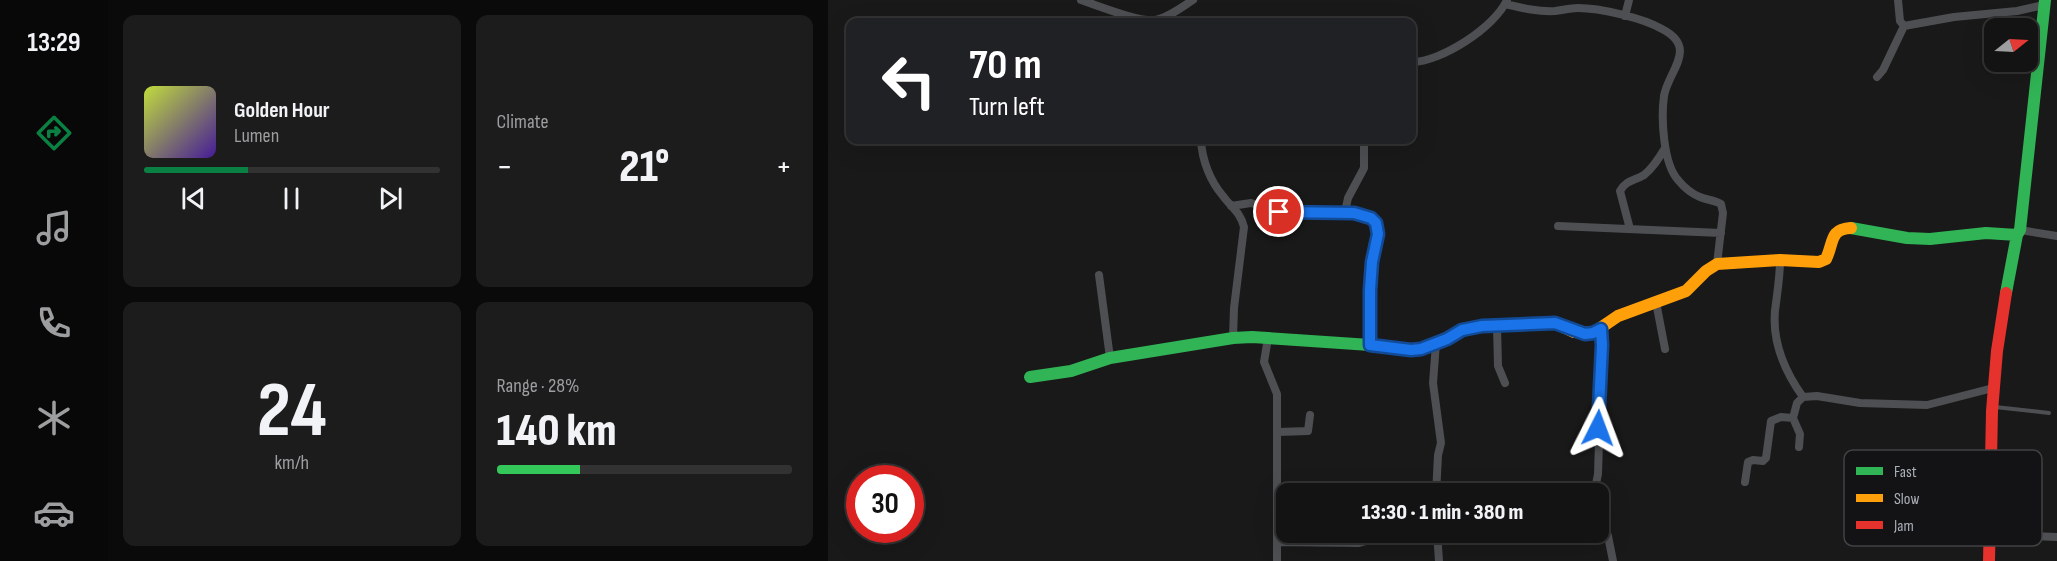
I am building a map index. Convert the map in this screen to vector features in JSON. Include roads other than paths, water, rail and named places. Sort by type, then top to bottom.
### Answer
[{"type":"street","points":[[1081,0],[1138,18]]},
{"type":"street","points":[[1162,18],[1193,0]]},
{"type":"street","points":[[1625,16],[1629,0]]},
{"type":"street","points":[[1898,0],[1900,21],[1904,27]]},
{"type":"street","points":[[1416,61],[1433,58],[1460,45],[1485,26],[1506,2],[1543,11],[1585,8],[1646,21],[1664,29],[1673,36],[1680,50],[1679,60],[1664,94],[1665,148],[1671,171],[1678,180],[1693,193],[1721,204],[1723,213],[1717,264]]},
{"type":"street","points":[[1904,27],[1954,17],[2017,11],[2044,3],[2033,121],[2019,233],[2004,303],[1993,388],[1989,450]]},
{"type":"street","points":[[1877,77],[1883,70],[1904,27]]},
{"type":"street","points":[[1202,144],[1210,175],[1222,196],[1243,220],[1233,308],[1233,338]]},
{"type":"street","points":[[1345,212],[1348,198],[1364,168],[1364,144]]},
{"type":"street","points":[[1630,229],[1620,191],[1624,183],[1644,174],[1657,163],[1665,148]]},
{"type":"street","points":[[1231,206],[1251,203],[1286,213],[1345,212],[1371,218],[1376,223],[1378,234],[1372,262],[1370,345]]},
{"type":"street","points":[[1558,226],[1721,233]]},
{"type":"street","points":[[1030,377],[1071,371],[1110,358],[1233,338],[1268,338],[1411,350],[1436,343],[1471,327],[1555,323],[1585,334],[1593,333],[1618,316],[1686,291],[1706,271],[1717,264],[1780,260],[1819,262],[1826,259],[1834,235],[1839,230],[1848,228],[1907,238],[1929,239],[2019,233],[2057,236]]},
{"type":"street","points":[[1780,260],[1775,330],[1779,352],[1785,367],[1803,396]]},
{"type":"street","points":[[1099,275],[1110,358]]},
{"type":"street","points":[[1656,302],[1665,349]]},
{"type":"street","points":[[1497,326],[1498,366],[1504,383]]},
{"type":"street","points":[[1596,483],[1601,329]]},
{"type":"street","points":[[1268,338],[1264,362],[1277,394],[1278,483]]},
{"type":"street","points":[[1436,343],[1433,384],[1441,443],[1437,483]]},
{"type":"street","points":[[1799,447],[1800,434],[1793,418],[1797,403],[1803,396],[1860,403],[1927,405],[1961,394],[1993,388]]},
{"type":"street","points":[[1278,432],[1308,431],[1310,415]]},
{"type":"street","points":[[1745,482],[1748,462],[1763,461],[1766,458],[1771,421],[1781,417],[1793,418]]},
{"type":"street","points":[[2042,536],[2057,537]]},
{"type":"street","points":[[1609,542],[1612,561]]},
{"type":"street","points":[[1277,543],[1277,561]]},
{"type":"street","points":[[1438,543],[1439,561]]},
{"type":"street","points":[[1989,561],[1990,546]]},
{"type":"lane","points":[[1992,406],[2049,412]]}]
